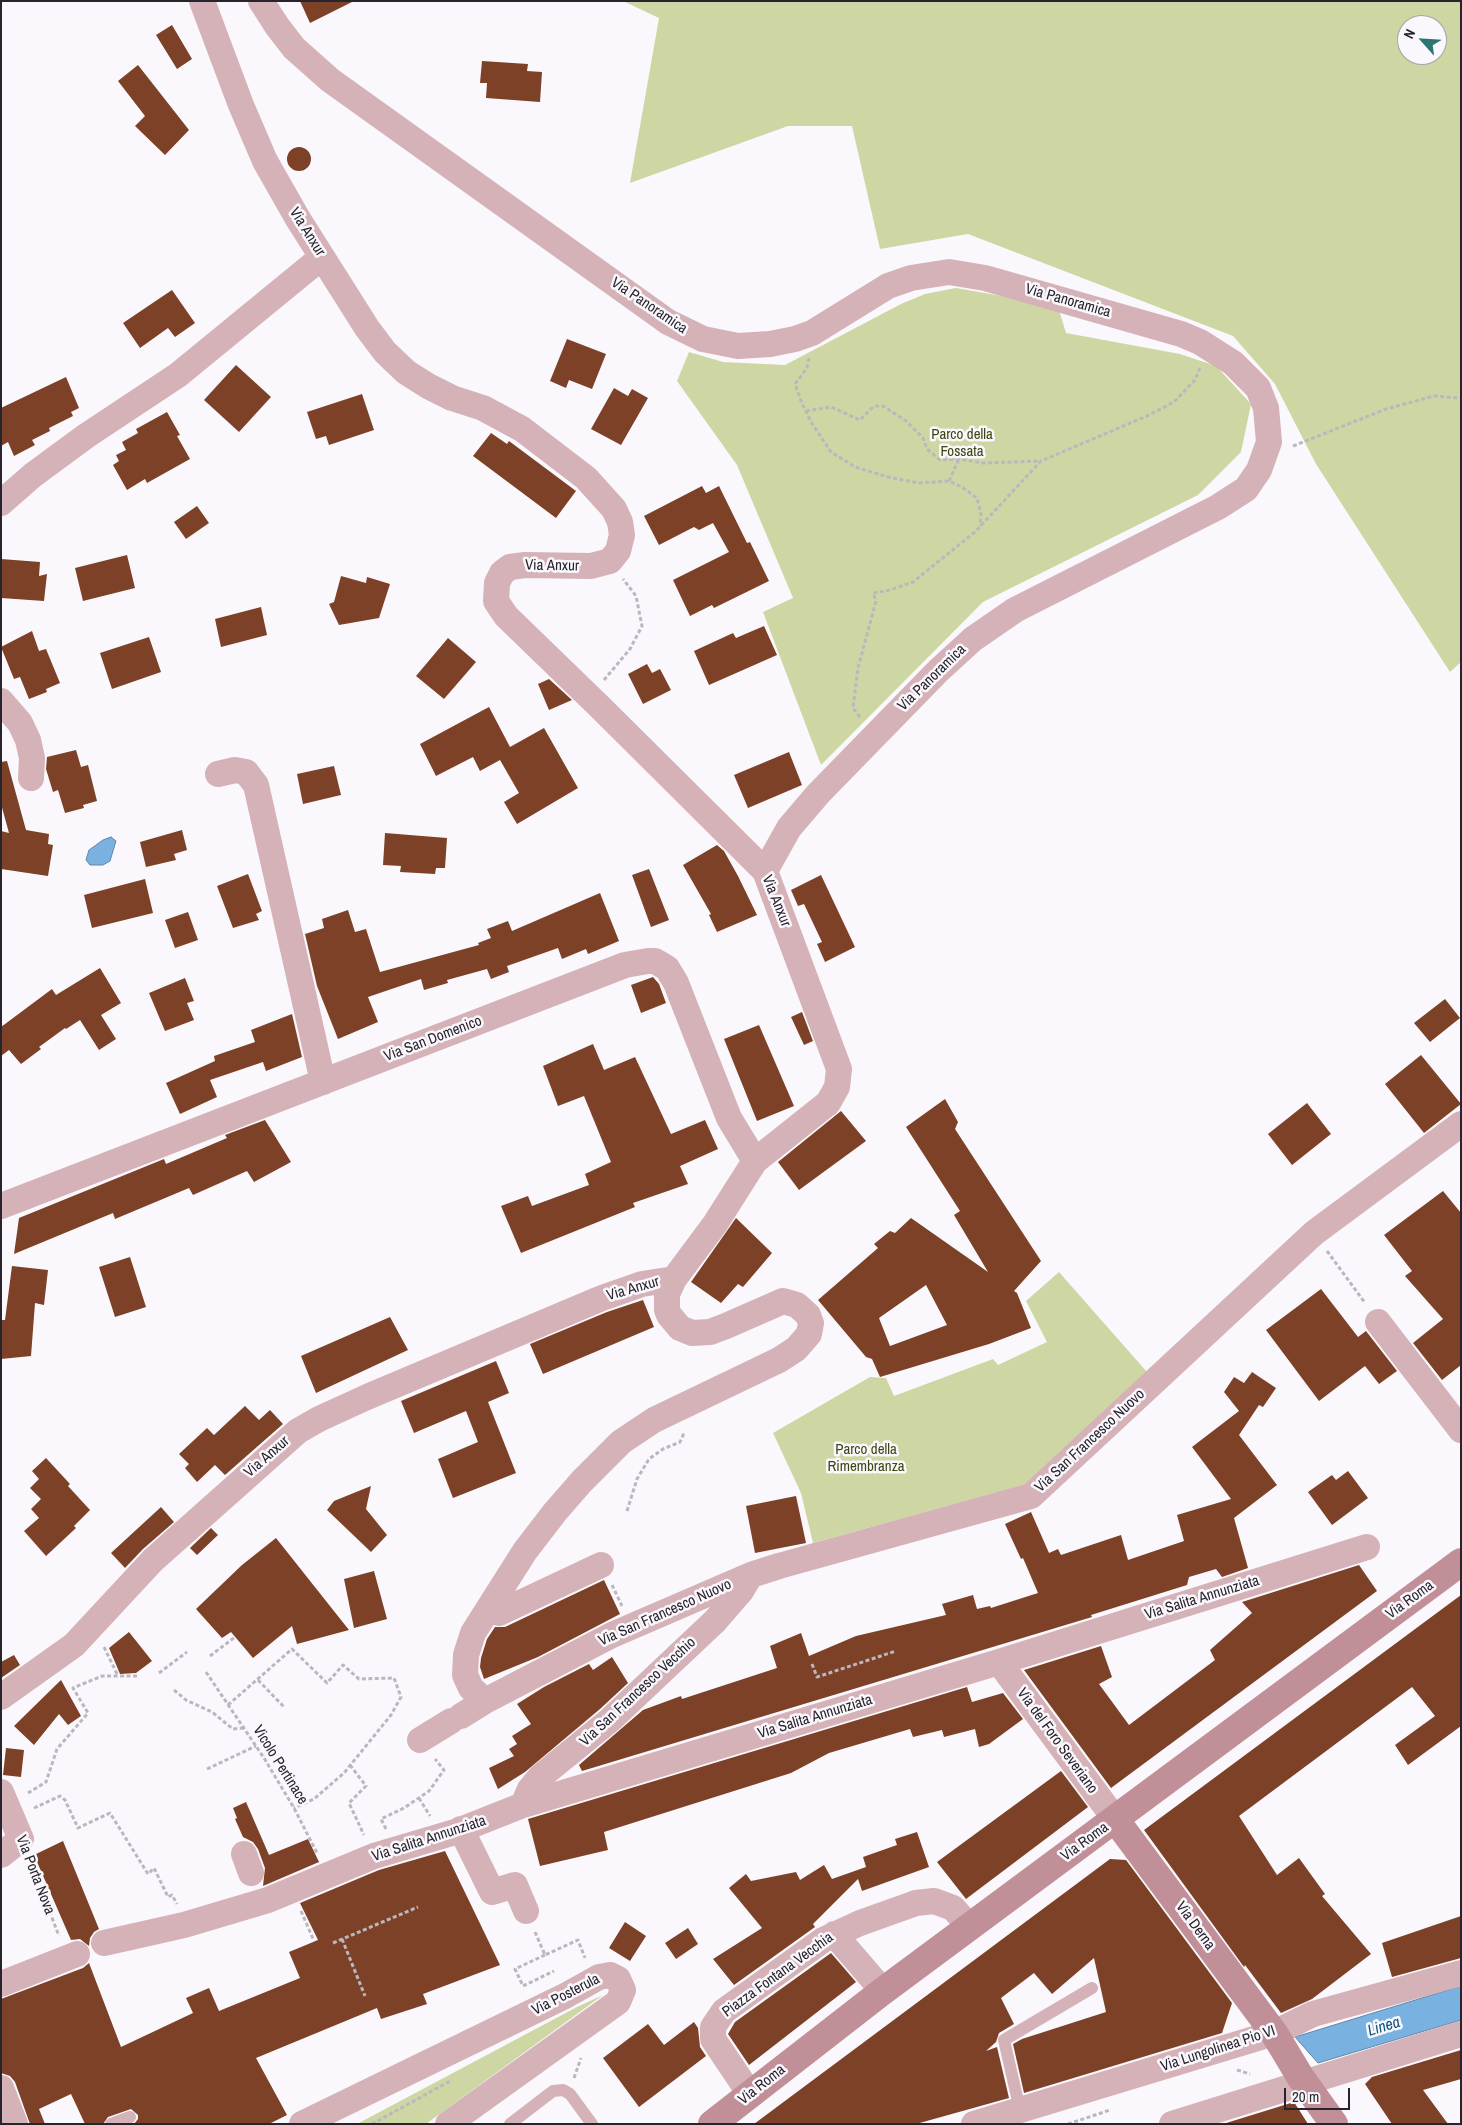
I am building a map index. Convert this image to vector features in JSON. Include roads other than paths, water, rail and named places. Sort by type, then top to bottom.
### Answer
[{"type":"main road","name":"Via Roma","points":[[732,2113],[884,1991],[1461,1562]]},
{"type":"main road","name":"Via Derna","points":[[1115,1819],[1274,2033],[1305,2083],[1334,2124]]},
{"type":"street","name":"Via Anxur","points":[[1,1697],[68,1650],[153,1560],[278,1448],[309,1424],[416,1376],[602,1298],[642,1284],[674,1279],[715,1224],[755,1161],[825,1107],[834,1095],[839,1078],[838,1061],[765,871],[506,616],[496,601],[496,589],[502,573],[510,567],[525,565],[591,566],[610,562],[618,551],[621,529],[614,509],[604,496],[575,468],[522,429],[483,408],[440,392],[406,372],[376,340],[288,202],[257,143],[202,1]]},
{"type":"street","name":"Via Panoramica","points":[[261,1],[294,48],[330,80],[668,322],[703,339],[738,346],[770,344],[795,339],[812,333],[888,286],[911,278],[949,272],[985,278],[1171,330],[1208,347],[1241,369],[1258,388],[1268,418],[1269,442],[1267,452],[1251,483],[1228,502],[1030,602],[995,623],[949,659],[802,811],[783,838],[765,871]]},
{"type":"street","points":[[1,503],[48,464],[184,370],[322,257]]},
{"type":"street","points":[[1,701],[20,723],[28,740],[32,758],[31,778]]},
{"type":"street","points":[[218,774],[235,770],[246,772],[256,785],[323,1082]]},
{"type":"street","name":"Via San Domenico","points":[[1,1206],[624,965],[655,961],[667,968],[676,983],[729,1118],[755,1161]]},
{"type":"street","name":"Via San Francesco Nuovo","points":[[420,1740],[485,1701],[612,1635],[751,1575],[1032,1496],[1314,1233],[1461,1124]]},
{"type":"street","points":[[485,1701],[471,1688],[465,1675],[466,1656],[474,1633],[525,1551],[582,1481],[615,1447],[654,1420],[779,1360],[796,1349],[809,1334],[811,1323],[808,1315],[797,1305],[782,1302],[718,1329],[700,1333],[686,1331],[673,1321],[667,1310],[667,1294],[674,1279]]},
{"type":"street","points":[[1378,1322],[1461,1430]]},
{"type":"street","name":"Via Salita Annunziata","points":[[104,1943],[181,1915],[280,1895],[384,1853],[451,1833],[523,1805],[999,1662],[1366,1546]]},
{"type":"street","points":[[499,1613],[601,1565]]},
{"type":"street","name":"Via San Francesco Vecchio","points":[[523,1805],[530,1789],[540,1777],[610,1720],[714,1621],[741,1591],[751,1575]]},
{"type":"street","name":"Via del Foro Severiano","points":[[999,1662],[1115,1819]]},
{"type":"street","points":[[1,1855],[11,1814]]},
{"type":"street","points":[[451,1833],[492,1892],[514,1885],[526,1911]]},
{"type":"street","name":"Piazza Fontana Vecchia","points":[[732,2113],[712,2032],[716,2021],[724,2011],[812,1947],[834,1934],[860,1923],[926,1901],[947,1904],[957,1911],[970,1927]]},
{"type":"street","points":[[834,1934],[884,1991]]},
{"type":"street","points":[[2,1982],[72,1956]]},
{"type":"street","name":"Via Lungolinea Pio VI","points":[[974,2124],[1274,2033],[1313,2014],[1461,1973]]},
{"type":"street","name":"Via Posterula","points":[[302,2124],[605,1975],[618,1978],[623,1990],[618,2002],[448,2124]]},
{"type":"street","points":[[1172,2124],[1461,2034]]},
{"type":"street","points":[[2,2095],[15,2124]]},
{"type":"lane","points":[[1020,2110],[1004,2040],[1092,1988]]},
{"type":"lane","points":[[510,2124],[553,2090],[568,2092],[592,2124]]},
{"type":"lane","points":[[111,2124],[130,2117]]},
{"type":"water","points":[[111,837],[116,841],[110,861],[103,865],[90,865],[86,860],[89,850]]},
{"type":"water","name":"Linea","points":[[1461,1986],[1461,2020],[1318,2063],[1295,2037]]},
{"type":"park label","name":"Parco della Fossata","points":[[962,444]]},
{"type":"park label","name":"Parco della Rimembranza","points":[[866,1458]]}]
